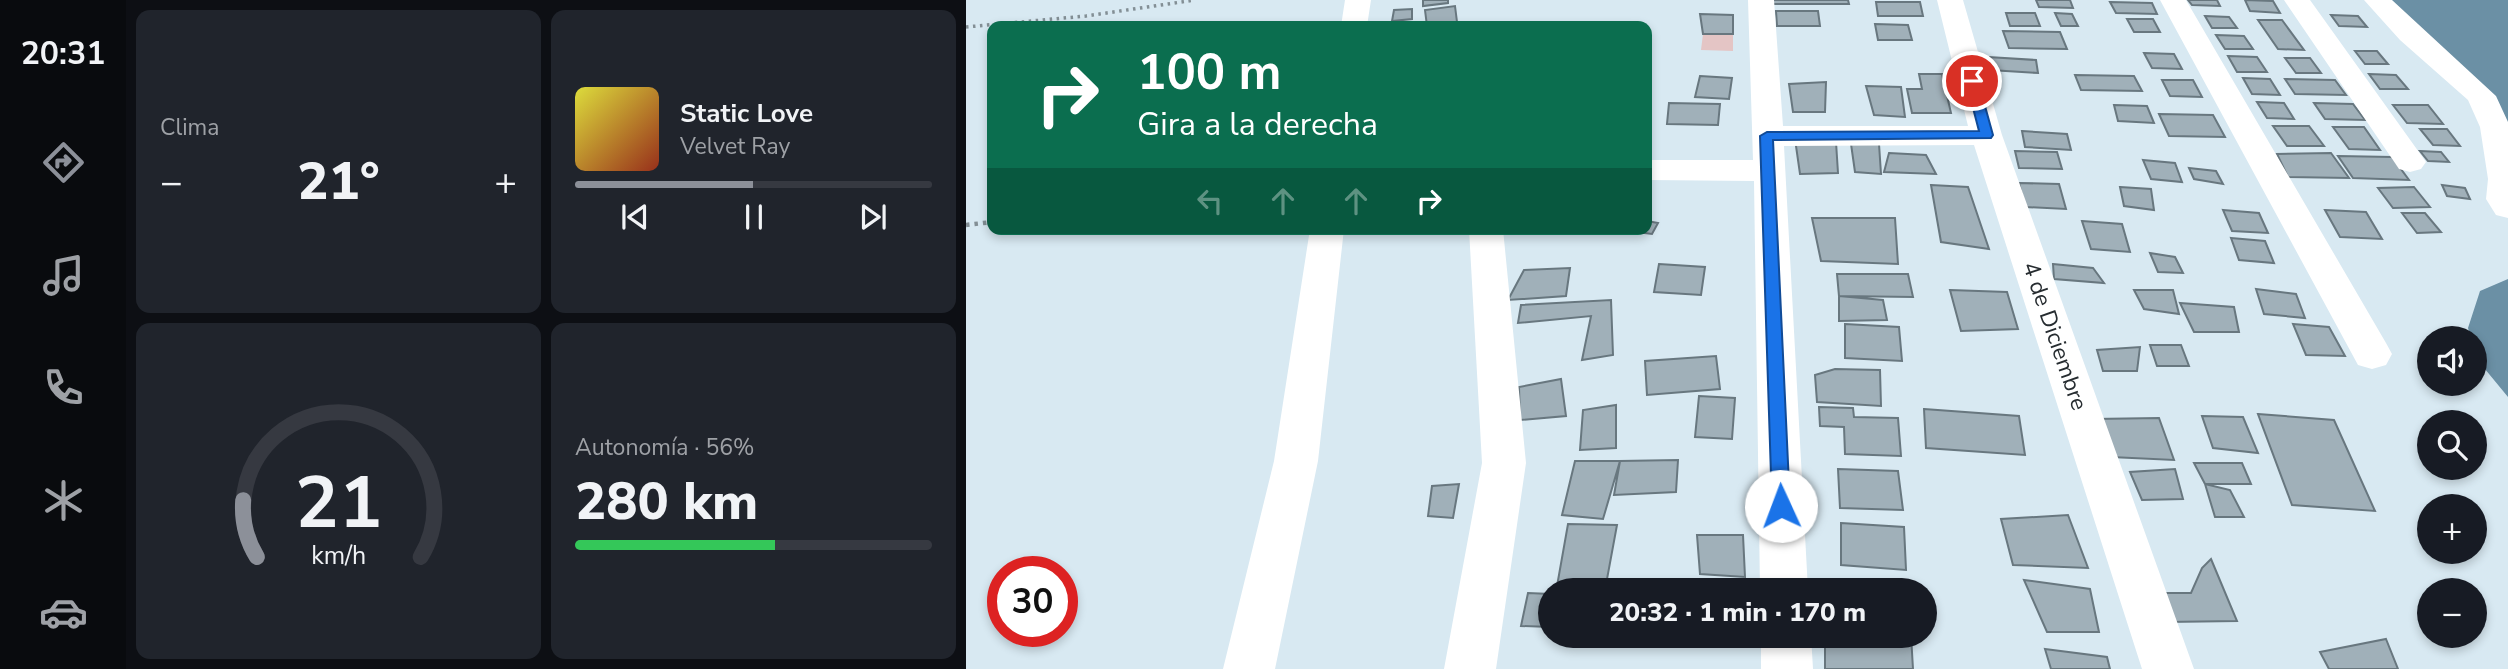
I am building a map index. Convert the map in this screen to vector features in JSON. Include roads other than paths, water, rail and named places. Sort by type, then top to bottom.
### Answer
[{"type":"street","points":[[1355,21],[1358,0]]},
{"type":"street","points":[[1760,0],[1784,578]]},
{"type":"street","name":"4 de Diciembre","points":[[1950,0],[1986,135],[2168,669]]},
{"type":"street","points":[[2173,0],[2372,354]]},
{"type":"street","points":[[2297,0],[2410,162]]},
{"type":"street","points":[[2377,0],[2410,34],[2481,96],[2495,127],[2504,179],[2503,199],[2508,206]]},
{"type":"street","points":[[1652,169],[1768,154],[1986,135]]},
{"type":"street","points":[[1249,669],[1296,461],[1326,235]]},
{"type":"street","points":[[1470,669],[1504,463],[1486,235]]},
{"type":"street","points":[[1786,648],[1787,669]]},
{"type":"water","points":[[2389,0],[2508,0],[2508,139]]},
{"type":"water","points":[[2508,279],[2508,397],[2487,372],[2487,326],[2469,326],[2480,291]]}]
